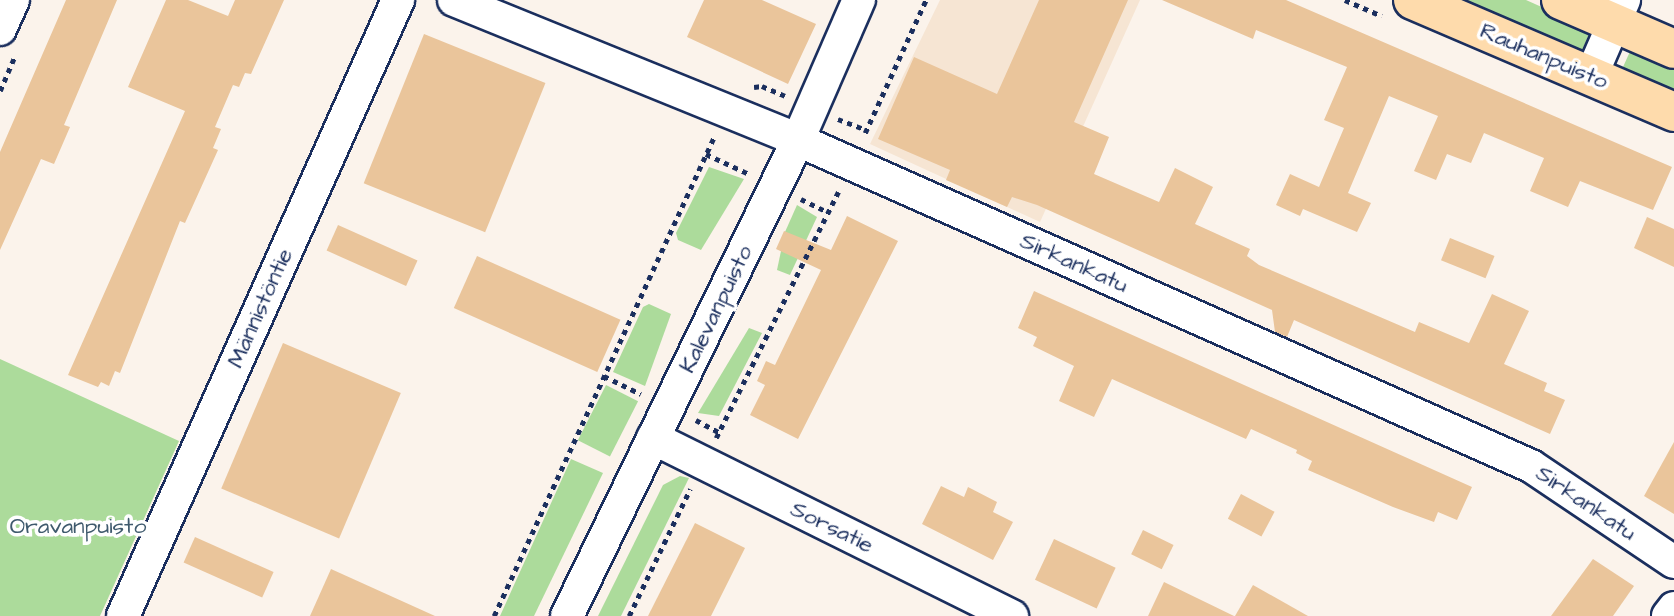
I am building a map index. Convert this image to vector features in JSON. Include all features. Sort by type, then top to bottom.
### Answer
[{"type":"main road","name":"Rauhanpuisto","points":[[1413,0],[1674,112]]},
{"type":"main road","points":[[1561,0],[1619,12],[1674,49]]},
{"type":"street","points":[[0,29],[13,0]]},
{"type":"street","name":"Männistöntie","points":[[122,616],[398,0]]},
{"type":"street","name":"Sirkankatu","points":[[454,0],[798,140],[1531,466],[1674,562]]},
{"type":"street","name":"Kalevanpuisto","points":[[567,616],[798,140],[859,0]]},
{"type":"street","points":[[1591,76],[1619,12]]},
{"type":"street","name":"Sorsatie","points":[[653,438],[1012,616]]},
{"type":"street","points":[[1668,616],[1674,608]]},
{"type":"path","points":[[629,616],[852,164],[926,0]]},
{"type":"path","points":[[494,616],[706,154],[730,112],[750,88],[762,86],[866,130]]},
{"type":"shaded area","points":[[940,0],[1140,0],[1040,222],[870,144]]},
{"type":"green space","points":[[1446,0],[1526,0],[1591,29],[1582,51],[1573,55]]},
{"type":"green space","points":[[1632,47],[1674,64],[1674,99],[1619,76]]},
{"type":"green space","points":[[709,167],[744,179],[701,250],[678,240],[676,233]]},
{"type":"green space","points":[[797,205],[817,217],[790,275],[777,270],[785,232]]},
{"type":"green space","points":[[649,304],[671,314],[645,386],[613,372],[643,307]]},
{"type":"green space","points":[[749,328],[762,333],[719,416],[698,413]]},
{"type":"green space","name":"Oravanpuisto","points":[[0,359],[179,441],[100,616],[0,616]]},
{"type":"green space","points":[[606,385],[638,401],[610,457],[578,440]]},
{"type":"green space","points":[[571,459],[603,473],[534,616],[500,616]]},
{"type":"green space","points":[[680,476],[689,478],[621,616],[598,616],[663,485]]},
{"type":"building","points":[[66,0],[117,0],[64,125],[70,127],[54,164],[41,159],[0,250],[0,152]]},
{"type":"building","points":[[166,0],[188,0],[228,16],[235,0],[284,0],[251,74],[245,73],[239,87],[233,85],[215,127],[221,129],[213,148],[218,150],[185,223],[180,221],[120,373],[115,371],[109,386],[101,382],[98,387],[68,375],[185,111],[128,87]]},
{"type":"building","points":[[704,0],[762,0],[816,24],[788,84],[687,37]]},
{"type":"building","points":[[1039,0],[1128,0],[1074,122],[1109,137],[1094,174],[1159,202],[1175,168],[1213,187],[1195,224],[1250,249],[1247,256],[1259,265],[1415,332],[1419,322],[1469,343],[1492,294],[1529,311],[1504,364],[1547,383],[1544,391],[1565,400],[1550,434],[1294,320],[1287,337],[1275,332],[1272,310],[1037,205],[1012,197],[1007,207],[946,180],[950,170],[878,139],[914,57],[997,94]]},
{"type":"building","points":[[1162,0],[1286,0],[1672,167],[1653,210],[1580,181],[1568,207],[1530,191],[1544,158],[1484,133],[1471,163],[1447,154],[1436,180],[1414,171],[1438,116],[1389,96],[1348,193],[1371,203],[1357,232],[1303,209],[1300,216],[1276,205],[1290,174],[1319,187],[1344,128],[1324,120],[1347,67],[1256,30],[1253,39]]},
{"type":"building","points":[[424,34],[545,83],[485,232],[364,183]]},
{"type":"building","points":[[847,216],[898,241],[798,439],[750,415],[765,385],[757,381],[766,361],[775,365],[821,270],[776,249],[784,231],[831,250]]},
{"type":"building","points":[[1647,217],[1674,229],[1674,267],[1634,248]]},
{"type":"building","points":[[338,225],[417,260],[406,286],[327,251]]},
{"type":"building","points":[[1450,238],[1495,256],[1486,278],[1441,260]]},
{"type":"building","points":[[477,256],[620,320],[597,372],[454,308]]},
{"type":"building","points":[[1034,291],[1472,487],[1457,520],[1438,512],[1434,522],[1393,507],[1308,470],[1312,461],[1296,453],[1297,450],[1251,429],[1246,439],[1112,379],[1094,417],[1059,401],[1074,366],[1033,346],[1037,337],[1018,328]]},
{"type":"building","points":[[283,343],[401,393],[339,538],[221,488]]},
{"type":"building","points":[[1674,442],[1674,514],[1644,496]]},
{"type":"building","points":[[941,486],[964,497],[968,487],[997,502],[993,512],[1013,522],[993,560],[922,524]]},
{"type":"building","points":[[1241,494],[1275,512],[1261,537],[1228,519]]},
{"type":"building","points":[[695,523],[745,548],[711,616],[648,616]]},
{"type":"building","points":[[1143,530],[1174,545],[1162,569],[1131,554]]},
{"type":"building","points":[[195,537],[274,572],[262,598],[184,563]]},
{"type":"building","points":[[1054,539],[1116,568],[1097,609],[1035,580]]},
{"type":"building","points":[[1593,559],[1634,586],[1613,616],[1551,616]]},
{"type":"building","points":[[331,569],[435,616],[310,616]]},
{"type":"building","points":[[1164,582],[1234,616],[1148,616]]},
{"type":"building","points":[[1253,585],[1308,616],[1235,616]]}]
